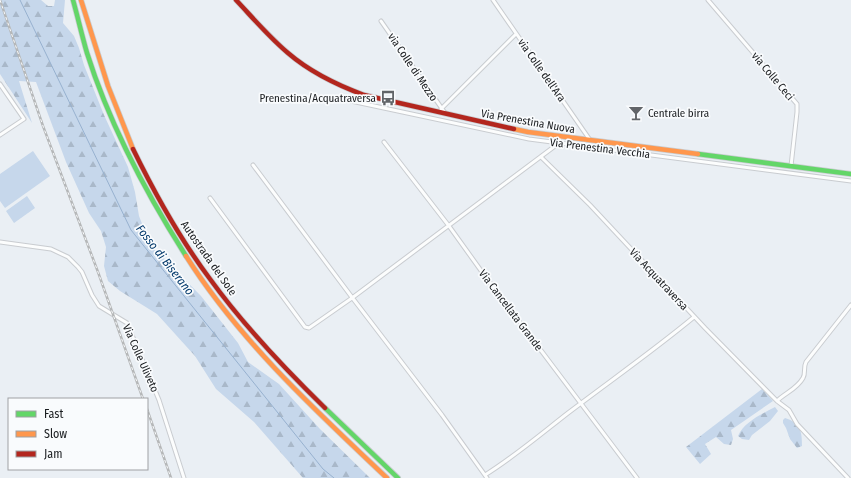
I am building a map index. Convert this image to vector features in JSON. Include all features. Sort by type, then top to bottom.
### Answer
[{"type":"main road","name":"Autostrada del Sole","points":[[73,0],[87,52],[105,102],[122,141],[158,211],[202,280],[241,330],[290,384],[387,478]]},
{"type":"main road","name":"Autostrada del Sole","points":[[81,0],[112,100],[137,157],[171,218],[208,277],[248,326],[296,380],[398,478]]},
{"type":"main road","name":"Via Prenestina Nuova","points":[[236,0],[284,50],[336,82],[364,95],[517,130],[851,174]]},
{"type":"street","name":"via Colle dell'Ara","points":[[493,0],[590,140]]},
{"type":"street","name":"via Colle Ceci","points":[[708,0],[797,104],[798,112],[791,166]]},
{"type":"street","name":"via Colle di Mezzo","points":[[381,21],[445,114]]},
{"type":"street","points":[[441,109],[516,34]]},
{"type":"street","points":[[0,84],[24,119],[0,135]]},
{"type":"street","name":"Via Prenestina Vecchia","points":[[351,101],[498,133],[559,143],[851,180]]},
{"type":"street","points":[[210,198],[306,328],[310,328],[541,157],[559,143],[560,136]]},
{"type":"street","name":"Via Cancellata Grande","points":[[384,142],[449,226],[637,478]]},
{"type":"street","name":"Via Acquatraversa","points":[[541,157],[590,205],[694,317],[777,401],[789,410],[797,424],[848,478]]},
{"type":"street","points":[[253,165],[352,298],[442,415],[486,476],[656,348],[694,317]]},
{"type":"street","name":"Via Colle Uliveto","points":[[0,242],[51,249],[68,257],[78,267],[99,306],[127,323],[159,400],[184,478]]},
{"type":"street","points":[[777,401],[782,396],[790,392],[802,379],[804,376],[804,366],[806,362],[851,305]]},
{"type":"green space","points":[[0,0],[41,0],[48,6],[54,6],[55,0],[65,0],[63,23],[74,36],[104,115],[128,167],[135,192],[139,216],[150,244],[201,296],[238,343],[248,362],[279,384],[320,429],[370,478],[303,478],[254,422],[216,389],[195,356],[157,314],[120,291],[108,281],[104,266],[106,247],[101,231],[89,213],[66,162],[36,82],[19,81],[32,123],[0,74]]},
{"type":"green space","points":[[33,151],[50,176],[5,208],[0,201],[0,174]]},
{"type":"green space","points":[[27,196],[35,208],[14,223],[6,211]]},
{"type":"green space","points":[[762,389],[773,401],[731,430],[733,439],[731,445],[724,444],[716,437],[705,444],[711,454],[700,464],[686,447]]},
{"type":"green space","points":[[775,407],[778,411],[770,421],[752,435],[749,440],[742,439],[738,436],[744,427],[749,423]]},
{"type":"green space","points":[[785,418],[797,425],[800,429],[802,446],[797,448],[790,439],[783,423]]},
{"type":"waterway","name":"Fosso di Biserano","points":[[20,0],[131,230],[323,469],[334,478]]},
{"type":"railway","points":[[0,0],[43,126],[98,272],[143,398]]},
{"type":"railway","points":[[148,412],[171,478]]},
{"type":"traffic: fast","points":[[73,0],[96,80],[118,133],[143,183],[186,256]]},
{"type":"traffic: fast","points":[[698,154],[851,174]]},
{"type":"traffic: fast","points":[[325,408],[398,478]]},
{"type":"traffic: slow","points":[[81,0],[108,86],[133,149]]},
{"type":"traffic: slow","points":[[514,129],[698,154]]},
{"type":"traffic: slow","points":[[186,256],[207,287],[254,345],[306,400],[387,478]]},
{"type":"traffic: jam","points":[[236,0],[268,34],[296,60],[344,87],[364,95],[514,129]]},
{"type":"traffic: jam","points":[[133,149],[168,216],[210,279],[265,346],[325,408]]},
{"type":"place","name":"Prenestina/Acquatraversa","points":[[388,98]]},
{"type":"place","name":"Centrale birra","points":[[636,113]]}]
